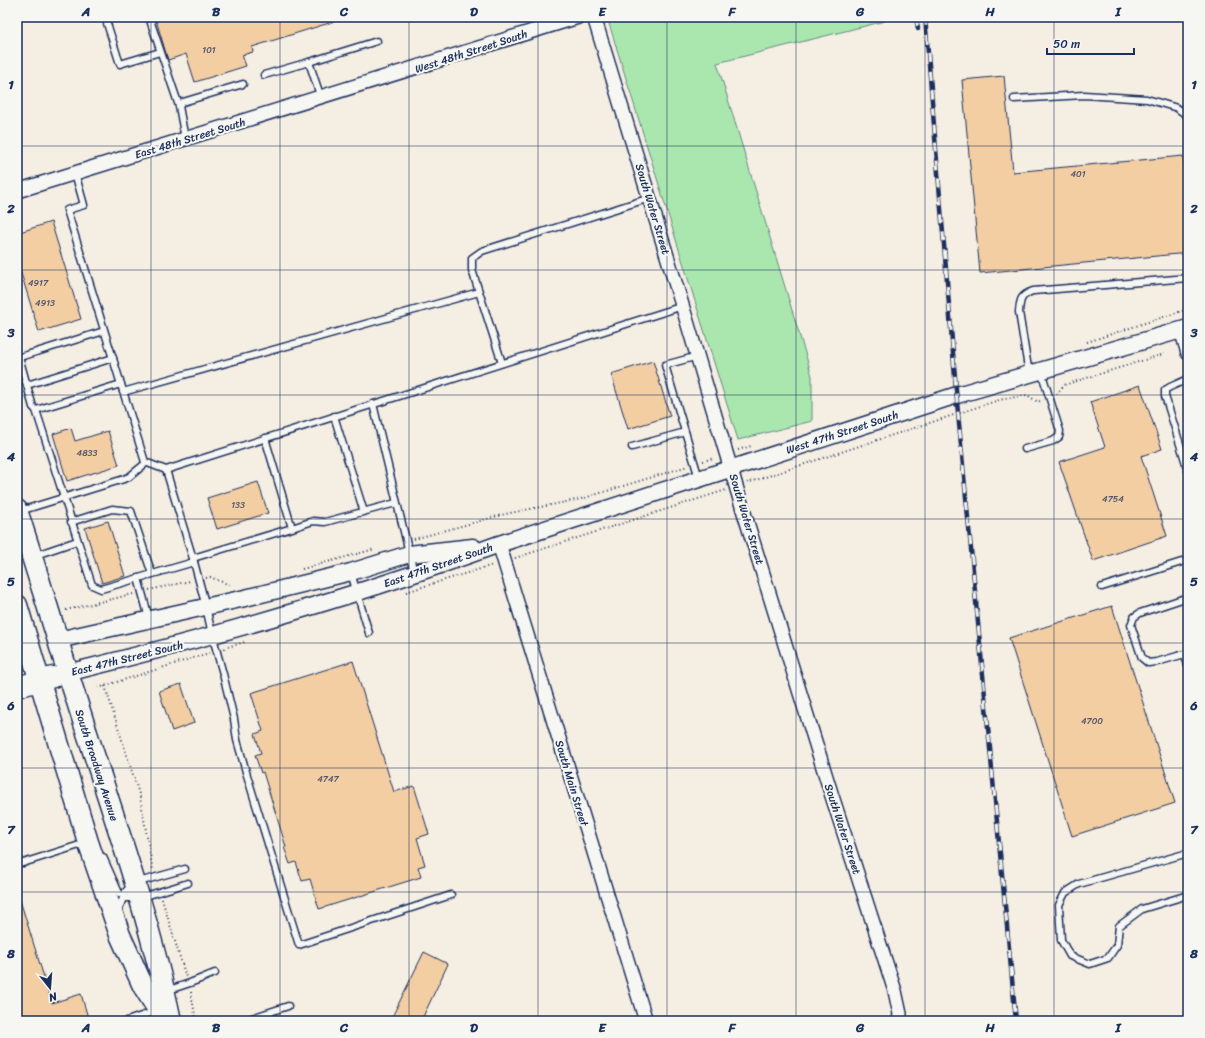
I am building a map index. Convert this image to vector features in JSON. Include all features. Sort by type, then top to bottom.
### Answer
[{"type":"main road","name":"South Broadway Avenue","points":[[17,511],[58,640],[133,893],[165,991],[165,1018]]},
{"type":"main road","points":[[17,605],[23,648],[40,680],[88,842],[120,935],[143,986],[165,1018]]},
{"type":"main road","name":"East 47th Street South","points":[[23,648],[58,640]]},
{"type":"main road","name":"East 47th Street South","points":[[17,687],[67,673]]},
{"type":"street","name":"West 48th Street South","points":[[363,85],[578,17]]},
{"type":"street","name":"South Water Street","points":[[594,17],[832,796],[895,991],[900,1014],[899,1021]]},
{"type":"street","name":"East 48th Street South","points":[[17,192],[363,85]]},
{"type":"street","name":"West 47th Street South","points":[[499,544],[697,471],[1184,329]]},
{"type":"street","points":[[1184,329],[1188,353]]},
{"type":"street","name":"East 47th Street South","points":[[58,640],[206,607],[351,572],[407,547],[499,544]]},
{"type":"street","name":"East 47th Street South","points":[[67,673],[183,644],[212,634],[357,593],[414,575],[499,544]]},
{"type":"street","name":"South Main Street","points":[[499,544],[646,1021]]},
{"type":"lane","points":[[106,17],[120,64],[160,52]]},
{"type":"lane","points":[[149,17],[179,106],[185,139]]},
{"type":"lane","points":[[264,75],[377,41]]},
{"type":"lane","points":[[309,62],[321,98]]},
{"type":"lane","points":[[179,106],[183,102],[243,84]]},
{"type":"lane","points":[[1014,99],[1084,95],[1148,99],[1177,108],[1188,116]]},
{"type":"lane","points":[[75,173],[84,205],[66,210],[146,462]]},
{"type":"lane","points":[[502,363],[472,270],[472,258],[482,251],[650,198]]},
{"type":"lane","points":[[1025,449],[1059,438],[1060,431],[1050,397],[1035,372],[1020,312],[1020,302],[1025,294],[1033,291],[1188,278]]},
{"type":"lane","points":[[123,392],[479,292]]},
{"type":"lane","points":[[146,462],[166,470],[683,306]]},
{"type":"lane","points":[[104,331],[18,357],[92,586],[101,589],[152,574],[313,521],[325,522],[396,503]]},
{"type":"lane","points":[[697,471],[665,365],[698,356]]},
{"type":"lane","points":[[27,385],[113,358]]},
{"type":"lane","points":[[1188,379],[1165,390],[1165,396],[1188,470]]},
{"type":"lane","points":[[36,410],[121,384]]},
{"type":"lane","points":[[373,404],[414,575]]},
{"type":"lane","points":[[334,416],[364,512]]},
{"type":"lane","points":[[632,447],[685,432]]},
{"type":"lane","points":[[265,438],[292,528]]},
{"type":"lane","points":[[17,511],[124,479],[129,477],[146,462]]},
{"type":"lane","points":[[166,470],[194,560],[246,772],[299,945],[451,895]]},
{"type":"lane","points":[[71,522],[112,509],[131,511],[152,574]]},
{"type":"lane","points":[[32,556],[78,541]]},
{"type":"lane","points":[[1102,587],[1188,560]]},
{"type":"lane","points":[[351,572],[369,633]]},
{"type":"lane","points":[[138,578],[149,620]]},
{"type":"lane","points":[[1188,597],[1140,613],[1134,617],[1131,625],[1142,658],[1148,663],[1157,662],[1186,653],[1188,666]]},
{"type":"lane","points":[[17,864],[88,842],[101,851],[119,893],[160,892],[188,883]]},
{"type":"lane","points":[[1188,853],[1079,884],[1065,893],[1059,905],[1061,940],[1070,956],[1090,964],[1108,958],[1117,946],[1119,926],[1142,909],[1188,895]]},
{"type":"lane","points":[[120,935],[119,908],[133,893],[155,877],[185,869]]},
{"type":"lane","points":[[165,991],[215,973]]},
{"type":"lane","points":[[243,1021],[288,1006]]},
{"type":"lane","points":[[127,1021],[165,1018]]},
{"type":"path","points":[[1086,342],[1188,309]]},
{"type":"path","points":[[399,594],[737,487],[999,400],[1027,395],[1038,402],[1059,393],[1064,385],[1167,354]]},
{"type":"path","points":[[407,547],[505,514],[581,499],[697,471],[729,461],[757,444]]},
{"type":"path","points":[[301,569],[376,549]]},
{"type":"path","points":[[66,610],[210,577],[234,587]]},
{"type":"path","points":[[98,688],[251,640]]},
{"type":"path","points":[[104,686],[140,797],[150,863],[155,877]]},
{"type":"path","points":[[160,892],[193,998],[196,1021]]},
{"type":"green space","points":[[607,17],[885,17],[885,21],[717,63],[812,376],[812,421],[738,440]]},
{"type":"building","points":[[166,17],[341,17],[342,19],[252,47],[253,52],[242,55],[246,66],[195,82],[186,54],[168,60],[156,20]]},
{"type":"building","points":[[1004,76],[1013,172],[1183,156],[1188,205],[1188,253],[980,273],[962,80]]},
{"type":"building","points":[[51,222],[81,319],[39,332],[17,260],[17,233]]},
{"type":"building","points":[[653,361],[670,416],[628,429],[611,374]]},
{"type":"building","points":[[1140,385],[1162,449],[1141,456],[1167,536],[1093,561],[1059,462],[1105,447],[1090,402]]},
{"type":"building","points":[[71,428],[75,441],[108,431],[119,465],[67,481],[53,434]]},
{"type":"building","points":[[258,482],[268,513],[217,529],[207,498]]},
{"type":"building","points":[[108,521],[125,576],[102,583],[85,528]]},
{"type":"building","points":[[1112,606],[1175,803],[1072,836],[1009,638]]},
{"type":"building","points":[[353,661],[394,792],[414,786],[429,834],[417,838],[425,865],[418,867],[421,877],[319,909],[310,879],[302,881],[296,862],[290,864],[263,772],[261,773],[255,755],[261,753],[255,734],[263,731],[251,693]]},
{"type":"building","points":[[181,684],[194,723],[172,731],[159,691]]},
{"type":"building","points":[[19,897],[52,1003],[81,994],[89,1021],[17,1021],[17,898]]},
{"type":"building","points":[[424,952],[448,964],[421,1021],[390,1021]]},
{"type":"railway","points":[[916,17],[918,29]]},
{"type":"railway","points":[[925,17],[958,413],[1016,1021]]}]
